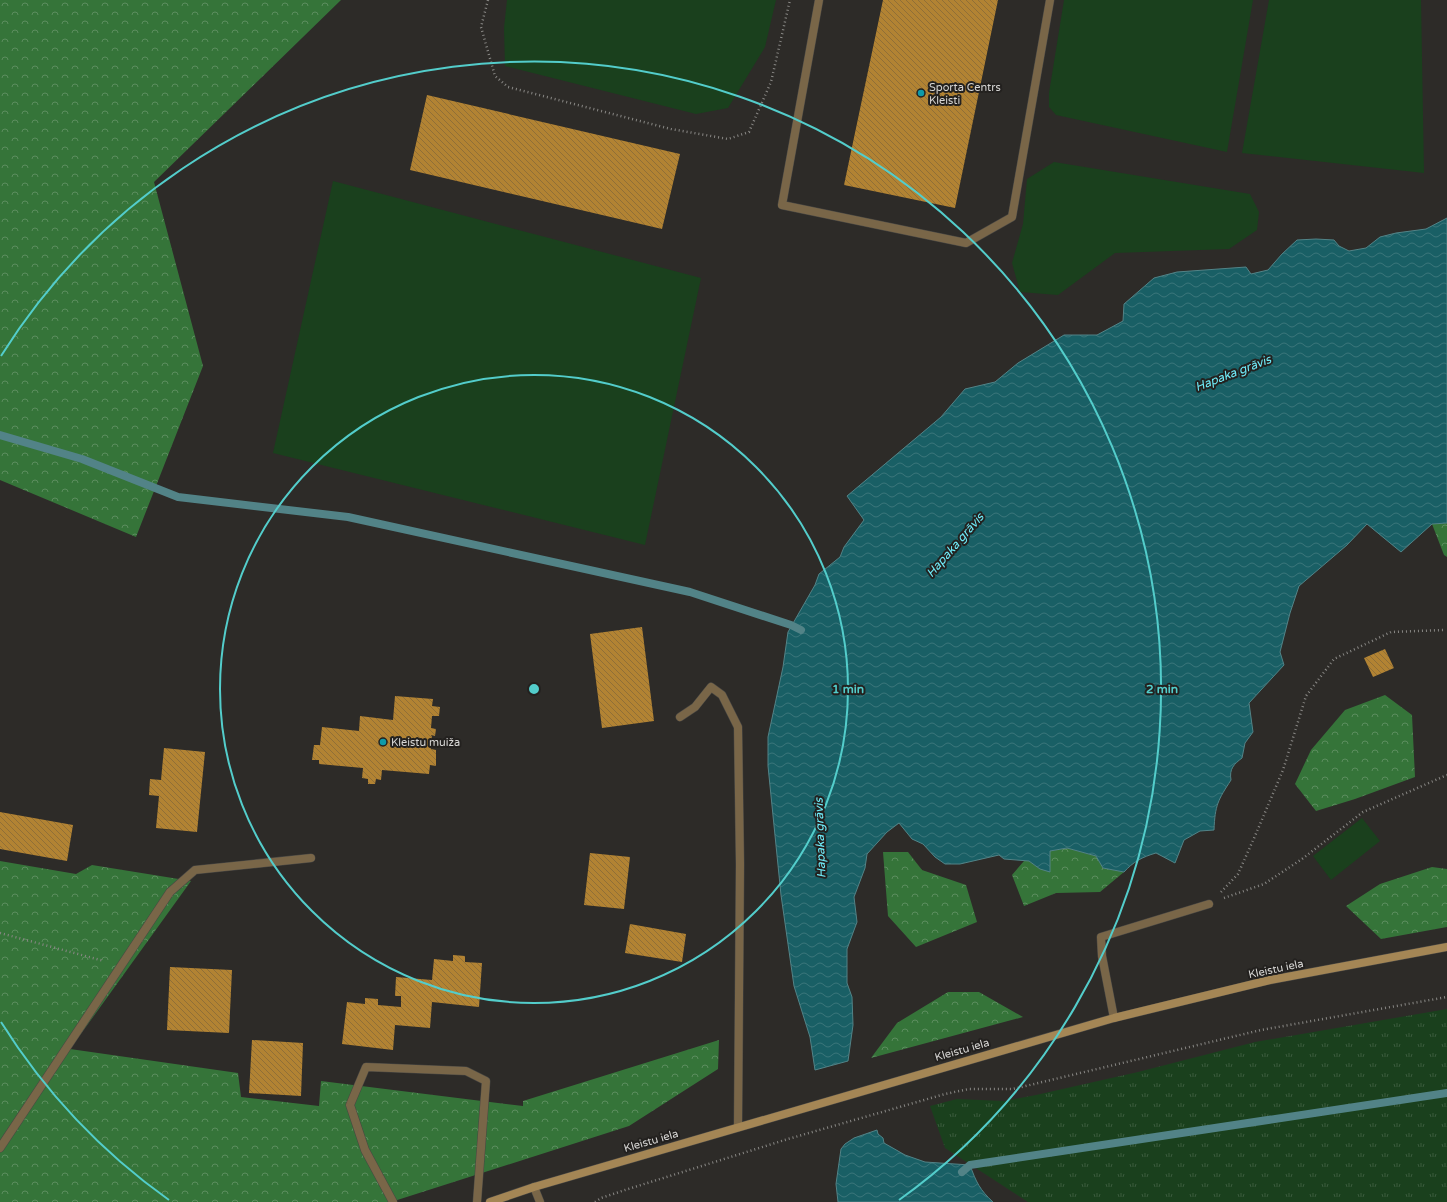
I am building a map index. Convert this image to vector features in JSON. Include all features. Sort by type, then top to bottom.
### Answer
[{"type":"main road","name":"Kleistu iela","points":[[490,1202],[534,1187],[1114,1018],[1270,980],[1447,947]]},
{"type":"street","points":[[819,0],[782,205],[966,243],[1012,217],[1050,0]]},
{"type":"street","points":[[680,717],[695,707],[711,687],[722,695],[738,727],[740,864],[738,1127]]},
{"type":"street","points":[[0,1148],[170,892],[195,870],[311,858]]},
{"type":"street","points":[[1114,1018],[1102,956],[1101,937],[1209,904]]},
{"type":"street","points":[[393,1202],[365,1150],[350,1105],[366,1066],[466,1071],[486,1081],[477,1202]]},
{"type":"street","points":[[534,1187],[540,1202]]},
{"type":"path","points":[[488,0],[482,27],[495,76],[508,87],[671,129],[728,139],[749,132],[771,82],[790,0]]},
{"type":"path","points":[[1209,904],[1238,874],[1283,770],[1306,696],[1334,659],[1391,632],[1445,630]]},
{"type":"path","points":[[1209,904],[1264,884],[1302,859],[1363,812],[1447,775]]},
{"type":"path","points":[[0,933],[121,965]]},
{"type":"path","points":[[595,1202],[601,1198],[625,1190],[788,1139],[945,1094],[969,1089],[1013,1089],[1261,1030],[1447,997]]},
{"type":"green space","points":[[0,0],[341,0],[154,182],[203,366],[136,537],[0,480]]},
{"type":"green space","points":[[507,0],[776,0],[765,47],[728,108],[696,114],[505,66],[504,28]]},
{"type":"green space","points":[[1064,0],[1253,0],[1227,152],[1056,115],[1049,107],[1049,93]]},
{"type":"green space","points":[[1269,0],[1421,0],[1424,173],[1242,153]]},
{"type":"green space","points":[[1054,162],[1250,194],[1259,212],[1257,230],[1229,249],[1115,253],[1058,295],[1020,292],[1012,263],[1023,224],[1027,179]]},
{"type":"green space","points":[[333,181],[701,278],[645,545],[273,453]]},
{"type":"green space","points":[[1447,523],[1447,557],[1444,555],[1432,524]]},
{"type":"green space","points":[[1385,695],[1412,715],[1415,777],[1355,799],[1316,811],[1295,784],[1311,750],[1345,710]]},
{"type":"green space","points":[[1362,818],[1380,841],[1331,880],[1313,856]]},
{"type":"green space","points":[[1067,848],[1096,856],[1103,868],[1124,872],[1100,892],[1056,893],[1024,906],[1012,875],[1024,861],[1029,861],[1040,869],[1050,851]]},
{"type":"green space","points":[[883,852],[908,852],[922,870],[966,885],[977,922],[916,947],[888,916]]},
{"type":"green space","points":[[0,861],[76,874],[92,865],[191,881],[70,1049],[238,1073],[241,1097],[319,1106],[321,1081],[523,1106],[523,1101],[719,1040],[718,1069],[629,1126],[391,1202],[0,1202]]},
{"type":"green space","points":[[1432,867],[1447,869],[1447,927],[1381,939],[1346,906],[1380,884]]},
{"type":"green space","points":[[948,992],[979,992],[1023,1017],[871,1058],[897,1023]]},
{"type":"green space","points":[[1447,1009],[1447,1202],[1028,1202],[945,1148],[930,1106],[957,1099],[1004,1101],[1036,1095],[1138,1072],[1255,1042]]},
{"type":"water","name":"Hapaka grāvis","points":[[1447,218],[1447,523],[1432,524],[1401,552],[1367,524],[1347,545],[1299,586],[1280,652],[1284,665],[1249,703],[1253,732],[1245,743],[1242,758],[1233,767],[1231,780],[1216,808],[1214,830],[1200,831],[1184,840],[1175,863],[1156,853],[1138,860],[1124,872],[1103,868],[1096,856],[1067,848],[1050,851],[1050,872],[1040,869],[1029,861],[1004,859],[999,855],[960,864],[945,864],[935,857],[923,844],[912,839],[899,823],[887,832],[867,854],[865,868],[854,897],[857,922],[847,949],[847,983],[852,997],[853,1025],[848,1061],[815,1070],[810,1037],[794,986],[781,895],[768,766],[768,737],[783,667],[788,632],[815,585],[819,574],[840,557],[844,547],[864,520],[847,496],[941,417],[965,389],[995,382],[1018,363],[1064,335],[1097,335],[1123,321],[1124,304],[1154,278],[1177,272],[1246,267],[1251,274],[1268,270],[1297,240],[1334,240],[1339,246],[1349,251],[1366,248],[1380,237],[1426,229]]},
{"type":"water","points":[[877,1130],[878,1134],[883,1138],[884,1143],[905,1155],[925,1162],[970,1165],[979,1185],[993,1202],[838,1202],[836,1184],[841,1149],[845,1144],[854,1138]]},
{"type":"building","name":"Sporta Centrs Kleisti","points":[[883,0],[998,0],[955,208],[844,185]]},
{"type":"building","points":[[427,95],[680,154],[662,229],[410,170]]},
{"type":"building","points":[[642,627],[654,721],[602,728],[590,634]]},
{"type":"building","points":[[1385,649],[1394,668],[1373,677],[1364,658]]},
{"type":"building","points":[[395,696],[433,699],[432,706],[440,707],[439,716],[432,716],[431,728],[436,729],[435,736],[431,735],[431,749],[436,750],[436,766],[430,765],[429,774],[382,770],[381,780],[376,779],[375,784],[368,784],[368,779],[362,778],[363,768],[319,764],[319,760],[312,760],[314,745],[320,745],[322,727],[359,731],[360,716],[393,720]]},
{"type":"building","points":[[164,748],[205,752],[197,832],[156,828],[159,796],[149,795],[150,779],[161,780]]},
{"type":"building","points":[[0,812],[73,825],[67,861],[0,849]]},
{"type":"building","points":[[590,853],[630,857],[624,909],[584,905]]},
{"type":"building","points":[[630,924],[686,934],[682,962],[625,953]]},
{"type":"building","points":[[453,955],[465,956],[465,962],[482,963],[479,1007],[432,1002],[430,1028],[395,1025],[393,1050],[342,1044],[347,1002],[365,1004],[365,998],[378,999],[378,1005],[401,1007],[401,996],[395,996],[396,977],[432,980],[434,959],[453,961]]},
{"type":"building","points":[[170,967],[232,970],[229,1033],[167,1030]]},
{"type":"building","points":[[252,1040],[303,1043],[301,1096],[249,1093]]},
{"type":"waterway","points":[[0,435],[82,459],[178,497],[348,517],[690,592],[791,625],[801,630]]},
{"type":"waterway","points":[[962,1172],[970,1165],[1447,1093]]},
{"type":"place","name":"Sporta Centrs Kleisti","points":[[921,93]]},
{"type":"place","name":"Kleistu muiža","points":[[383,742]]}]
